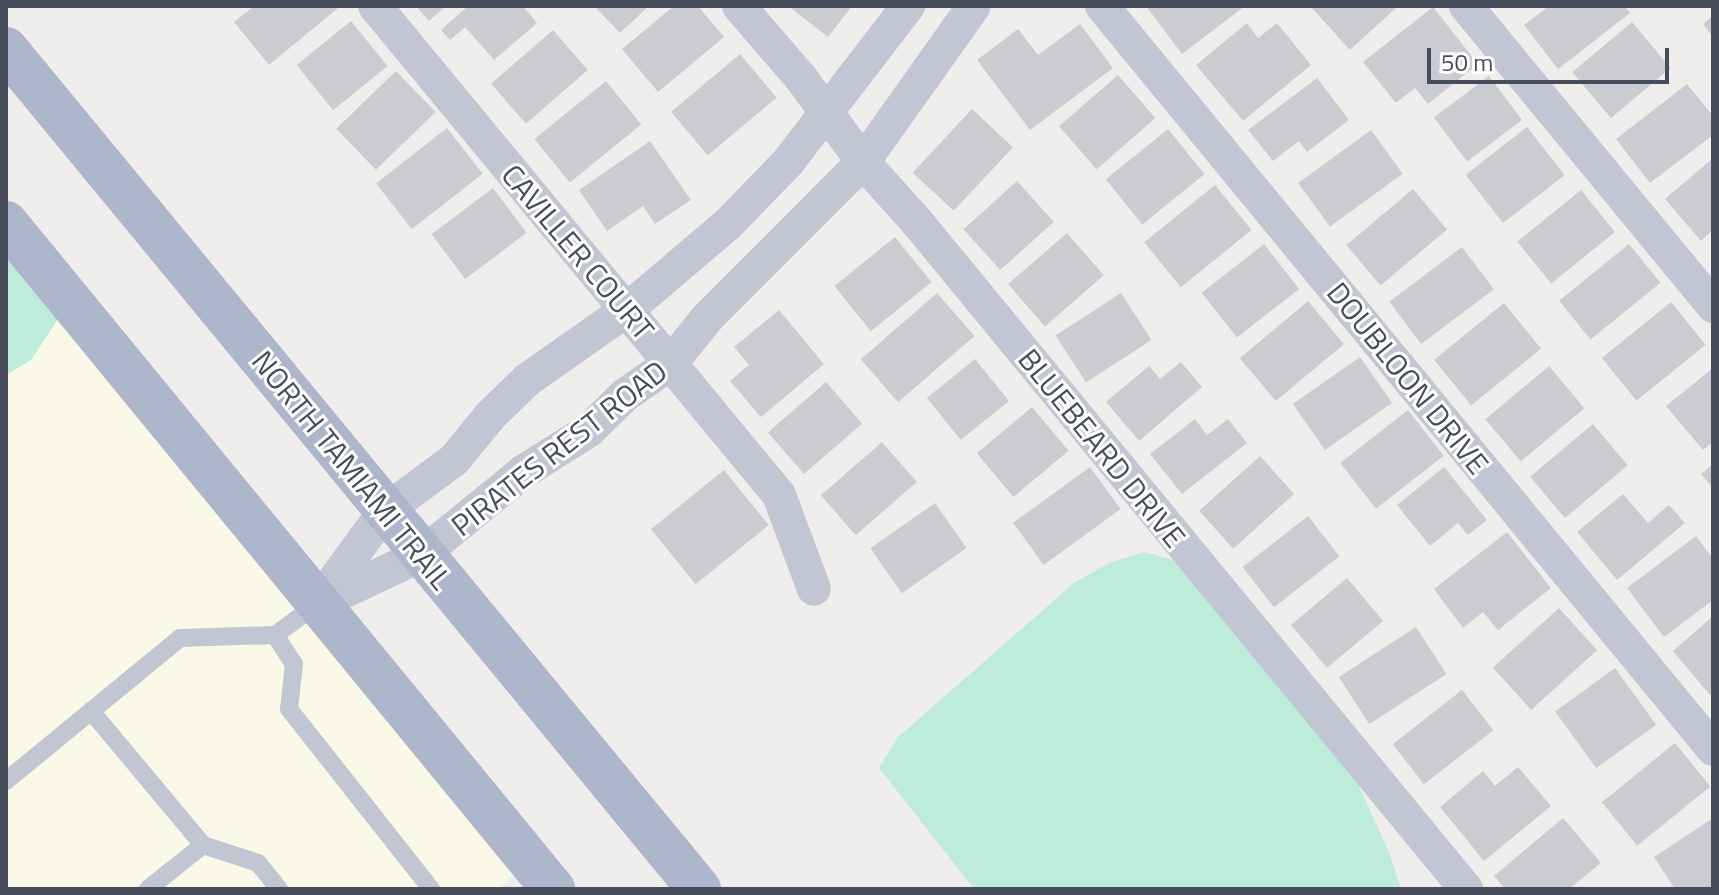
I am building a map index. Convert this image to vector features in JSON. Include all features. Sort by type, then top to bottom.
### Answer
[{"type":"main road","name":"NORTH TAMIAMI TRAIL","points":[[6,49],[699,889]]},
{"type":"main road","points":[[6,223],[316,605],[553,889]]},
{"type":"street","name":"CAVILLER COURT","points":[[375,6],[779,495],[814,589]]},
{"type":"street","name":"BLUEBEARD DRIVE","points":[[739,6],[826,111],[863,162],[927,234],[1466,889]]},
{"type":"street","name":"PIRATES REST ROAD","points":[[316,605],[385,511],[454,460],[490,416],[527,380],[628,309],[728,224],[788,162],[908,6]]},
{"type":"street","name":"PIRATES REST ROAD","points":[[316,605],[421,555],[523,472],[588,431],[625,395],[671,363],[708,317],[863,162],[974,6]]},
{"type":"street","name":"DOUBLOON DRIVE","points":[[1102,6],[1713,749]]},
{"type":"street","points":[[1466,6],[1713,306]]},
{"type":"lane","points":[[6,781],[180,638],[275,635],[316,605]]},
{"type":"lane","points":[[275,635],[294,664],[289,709],[431,889]]},
{"type":"lane","points":[[91,711],[203,845],[258,863],[279,889]]},
{"type":"lane","points":[[148,889],[203,845]]},
{"type":"shaded area","points":[[60,316],[517,872],[497,889],[6,889],[6,375],[31,360]]},
{"type":"green space","points":[[6,250],[60,316],[31,360],[6,375]]},
{"type":"green space","points":[[1144,552],[1171,559],[1195,574],[1342,749],[1389,852],[1401,889],[974,889],[879,768],[898,737],[1074,583],[1109,563]]},
{"type":"building","points":[[254,6],[338,8],[269,65],[234,22]]},
{"type":"building","points":[[416,6],[446,6],[429,21]]},
{"type":"building","points":[[468,6],[523,6],[537,23],[494,60],[465,27],[450,40],[441,30]]},
{"type":"building","points":[[594,6],[649,6],[620,33]]},
{"type":"building","points":[[674,6],[698,6],[724,37],[658,92],[622,49]]},
{"type":"building","points":[[788,6],[852,6],[828,37]]},
{"type":"building","points":[[1146,6],[1245,6],[1182,54]]},
{"type":"building","points":[[1310,6],[1398,6],[1350,50]]},
{"type":"building","points":[[1549,6],[1624,6],[1630,13],[1558,69],[1524,25]]},
{"type":"building","points":[[1433,7],[1478,64],[1428,104],[1415,88],[1396,103],[1363,62]]},
{"type":"building","points":[[1713,16],[1713,37],[1703,24]]},
{"type":"building","points":[[351,21],[388,66],[333,110],[297,65]]},
{"type":"building","points":[[1632,22],[1671,68],[1611,118],[1572,72]]},
{"type":"building","points":[[1247,23],[1258,38],[1277,23],[1311,65],[1243,121],[1196,65]]},
{"type":"building","points":[[1080,24],[1113,68],[1030,130],[977,60],[1018,29],[1038,55]]},
{"type":"building","points":[[553,30],[588,70],[526,124],[491,84]]},
{"type":"building","points":[[740,54],[777,98],[708,156],[671,112]]},
{"type":"building","points":[[396,71],[436,112],[376,170],[336,129]]},
{"type":"building","points":[[1118,75],[1155,118],[1097,169],[1059,126]]},
{"type":"building","points":[[1489,76],[1522,120],[1467,161],[1434,118]]},
{"type":"building","points":[[1317,78],[1349,120],[1307,152],[1299,141],[1273,161],[1248,130]]},
{"type":"building","points":[[606,81],[641,125],[570,182],[535,139]]},
{"type":"building","points":[[1687,84],[1713,116],[1713,135],[1650,183],[1616,139]]},
{"type":"building","points":[[972,109],[1013,147],[954,211],[913,173]]},
{"type":"building","points":[[1527,127],[1565,175],[1503,223],[1466,175]]},
{"type":"building","points":[[447,128],[483,174],[412,229],[376,183]]},
{"type":"building","points":[[1168,129],[1205,174],[1142,224],[1106,179]]},
{"type":"building","points":[[1371,130],[1403,174],[1330,227],[1298,183]]},
{"type":"building","points":[[650,141],[691,200],[655,224],[643,206],[607,231],[579,190]]},
{"type":"building","points":[[1713,158],[1713,230],[1701,241],[1665,199]]},
{"type":"building","points":[[1017,181],[1054,222],[1000,270],[963,229]]},
{"type":"building","points":[[1215,185],[1252,230],[1181,287],[1144,242]]},
{"type":"building","points":[[493,188],[527,233],[465,279],[432,234]]},
{"type":"building","points":[[1413,189],[1447,230],[1380,286],[1346,245]]},
{"type":"building","points":[[1581,190],[1615,232],[1551,284],[1517,242]]},
{"type":"building","points":[[1067,233],[1104,275],[1045,326],[1008,284]]},
{"type":"building","points":[[895,237],[932,282],[871,331],[834,286]]},
{"type":"building","points":[[1264,244],[1299,289],[1237,338],[1202,293]]},
{"type":"building","points":[[1629,244],[1660,283],[1591,339],[1559,301]]},
{"type":"building","points":[[1462,247],[1494,289],[1421,344],[1389,302]]},
{"type":"building","points":[[937,293],[974,336],[898,402],[861,359]]},
{"type":"building","points":[[1121,293],[1151,340],[1086,382],[1056,335]]},
{"type":"building","points":[[1308,301],[1344,344],[1276,401],[1240,358]]},
{"type":"building","points":[[1671,302],[1706,345],[1636,401],[1602,358]]},
{"type":"building","points":[[1504,303],[1541,349],[1471,405],[1434,360]]},
{"type":"building","points":[[779,310],[824,364],[761,417],[730,381],[749,365],[734,347]]},
{"type":"building","points":[[1360,357],[1392,403],[1325,450],[1293,404]]},
{"type":"building","points":[[975,359],[1009,401],[961,440],[927,398]]},
{"type":"building","points":[[1181,362],[1202,387],[1139,441],[1106,402],[1149,366],[1160,379]]},
{"type":"building","points":[[1549,366],[1584,408],[1521,461],[1485,419]]},
{"type":"building","points":[[1713,368],[1713,442],[1703,450],[1666,406]]},
{"type":"building","points":[[826,382],[862,424],[804,474],[768,433]]},
{"type":"building","points":[[1032,407],[1069,451],[1013,497],[977,453]]},
{"type":"building","points":[[1408,410],[1444,456],[1376,509],[1340,463]]},
{"type":"building","points":[[1195,419],[1207,435],[1228,419],[1247,443],[1182,494],[1150,454]]},
{"type":"building","points":[[1593,424],[1628,465],[1565,518],[1530,477]]},
{"type":"building","points":[[882,442],[917,482],[856,535],[821,495]]},
{"type":"building","points":[[1260,456],[1294,494],[1233,549],[1199,511]]},
{"type":"building","points":[[1713,464],[1713,488],[1701,474]]},
{"type":"building","points":[[1090,467],[1121,509],[1044,565],[1013,523]]},
{"type":"building","points":[[1444,467],[1487,520],[1468,535],[1458,523],[1430,546],[1397,505]]},
{"type":"building","points":[[724,470],[769,525],[696,584],[651,529]]},
{"type":"building","points":[[1623,494],[1648,523],[1669,505],[1685,523],[1617,580],[1577,532]]},
{"type":"building","points":[[935,503],[967,548],[902,593],[870,548]]},
{"type":"building","points":[[1308,516],[1339,556],[1274,607],[1243,567]]},
{"type":"building","points":[[1507,532],[1551,588],[1498,630],[1483,612],[1463,628],[1434,589]]},
{"type":"building","points":[[1696,536],[1713,559],[1713,600],[1664,637],[1627,588]]},
{"type":"building","points":[[1347,578],[1383,621],[1327,668],[1291,625]]},
{"type":"building","points":[[1559,608],[1597,650],[1531,710],[1493,668]]},
{"type":"building","points":[[1713,616],[1713,692],[1710,695],[1673,651]]},
{"type":"building","points":[[1416,627],[1446,674],[1369,724],[1339,677]]},
{"type":"building","points":[[1615,668],[1656,725],[1596,768],[1555,711]]},
{"type":"building","points":[[1462,690],[1493,730],[1424,784],[1393,744]]},
{"type":"building","points":[[1675,743],[1710,787],[1637,846],[1602,802]]},
{"type":"building","points":[[1518,767],[1551,806],[1484,861],[1440,807],[1483,771],[1495,786]]},
{"type":"building","points":[[1563,818],[1601,863],[1569,889],[1505,889],[1494,876]]},
{"type":"building","points":[[1713,818],[1713,887],[1675,889],[1654,857]]}]
